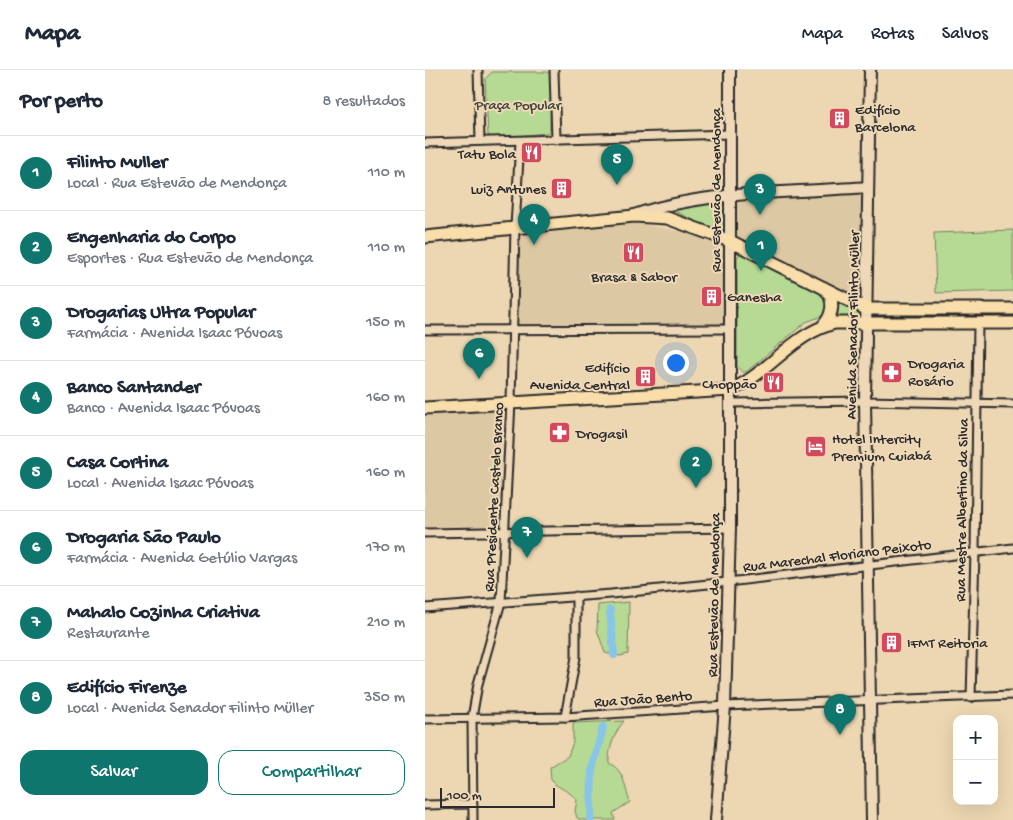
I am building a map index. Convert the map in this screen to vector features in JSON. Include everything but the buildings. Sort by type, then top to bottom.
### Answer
[{"type":"main road","points":[[425,237],[634,216],[667,218],[730,241],[866,309],[1013,309]]},
{"type":"main road","points":[[822,286],[829,292],[832,300],[831,315],[823,326]]},
{"type":"main road","points":[[425,408],[731,390],[749,379],[804,335],[823,326],[835,323],[1013,322]]},
{"type":"street","points":[[478,70],[480,142]]},
{"type":"street","points":[[554,70],[556,140]]},
{"type":"street","name":"Rua Estevão de Mendonça","points":[[716,820],[725,706],[730,528],[730,70]]},
{"type":"street","name":"Avenida Senador Filinto Müller","points":[[870,70],[865,401],[872,820]]},
{"type":"street","points":[[425,142],[729,134]]},
{"type":"street","name":"Rua Presidente Castelo Branco","points":[[473,820],[472,718],[478,684],[501,602],[506,531],[511,402],[511,329],[520,141]]},
{"type":"street","points":[[634,216],[672,205],[730,197],[868,187]]},
{"type":"street","name":"Rua Mestre Albertino da Silva","points":[[971,698],[975,552],[977,322]]},
{"type":"street","points":[[425,330],[729,329]]},
{"type":"street","points":[[730,403],[865,401],[1013,404]]},
{"type":"street","points":[[425,533],[730,528]]},
{"type":"street","name":"Rua Marechal Floriano Peixoto","points":[[425,608],[728,582],[1013,548]]},
{"type":"street","points":[[565,717],[576,657],[577,596]]},
{"type":"street","name":"Rua João Bento","points":[[425,719],[565,717],[725,706],[1013,695]]},
{"type":"street","points":[[425,805],[472,804]]},
{"type":"shaded area","points":[[864,191],[861,299],[736,237],[736,202]]},
{"type":"shaded area","points":[[607,224],[642,224],[691,234],[718,246],[726,259],[728,327],[515,328],[520,234]]},
{"type":"shaded area","points":[[499,411],[502,531],[425,533],[425,412]]},
{"type":"green space","name":"Praça Popular","points":[[492,72],[547,72],[551,75],[550,129],[547,133],[494,138],[488,135],[485,79]]},
{"type":"green space","points":[[722,202],[725,206],[725,228],[719,232],[670,209]]},
{"type":"green space","points":[[1013,230],[1013,291],[936,293],[934,233]]},
{"type":"green space","points":[[740,253],[824,294],[828,304],[825,315],[806,322],[746,372],[742,372],[737,366],[737,258]]},
{"type":"green space","points":[[838,301],[861,310],[861,317],[838,317]]},
{"type":"green space","points":[[929,313],[1013,314],[1013,318],[929,317]]},
{"type":"green space","points":[[874,314],[917,314],[918,316],[917,318],[873,318]]},
{"type":"green space","points":[[629,602],[628,654],[620,656],[605,653],[597,630],[598,605]]},
{"type":"green space","points":[[624,721],[613,741],[609,763],[621,775],[630,802],[613,813],[615,820],[582,820],[577,818],[575,811],[577,800],[551,781],[550,767],[568,756],[573,742],[573,723]]},
{"type":"waterway","points":[[610,610],[614,655]]},
{"type":"waterway","points":[[591,820],[592,770],[603,727]]},
{"type":"place","name":"Edifício Barcelona","points":[[839,118]]},
{"type":"place","name":"Tatu Bola","points":[[532,153]]},
{"type":"place","name":"Casa Cortina","points":[[617,185]]},
{"type":"place","name":"Luiz Antunes","points":[[562,188]]},
{"type":"place","name":"Drogarias Ultra Popular","points":[[760,215]]},
{"type":"place","name":"Banco Santander","points":[[534,245]]},
{"type":"place","name":"Brasa & Sabor","points":[[634,253]]},
{"type":"place","name":"Filinto Muller","points":[[761,271]]},
{"type":"place","name":"Ganesha","points":[[711,296]]},
{"type":"place","name":"Drogaria Rosário","points":[[892,372]]},
{"type":"place","name":"Edifício Avenida Central","points":[[646,376]]},
{"type":"place","name":"Drogaria São Paulo","points":[[479,379]]},
{"type":"place","name":"Choppão","points":[[773,383]]},
{"type":"place","name":"Drogasil","points":[[560,433]]},
{"type":"place","name":"Hotel Intercity Premium Cuiabá","points":[[816,447]]},
{"type":"place","name":"Engenharia do Corpo","points":[[696,488]]},
{"type":"place","name":"Mahalo Cozinha Criativa","points":[[527,558]]},
{"type":"place","name":"IFMT Reitoria","points":[[891,642]]},
{"type":"place","name":"Edifício Firenze","points":[[840,735]]}]
